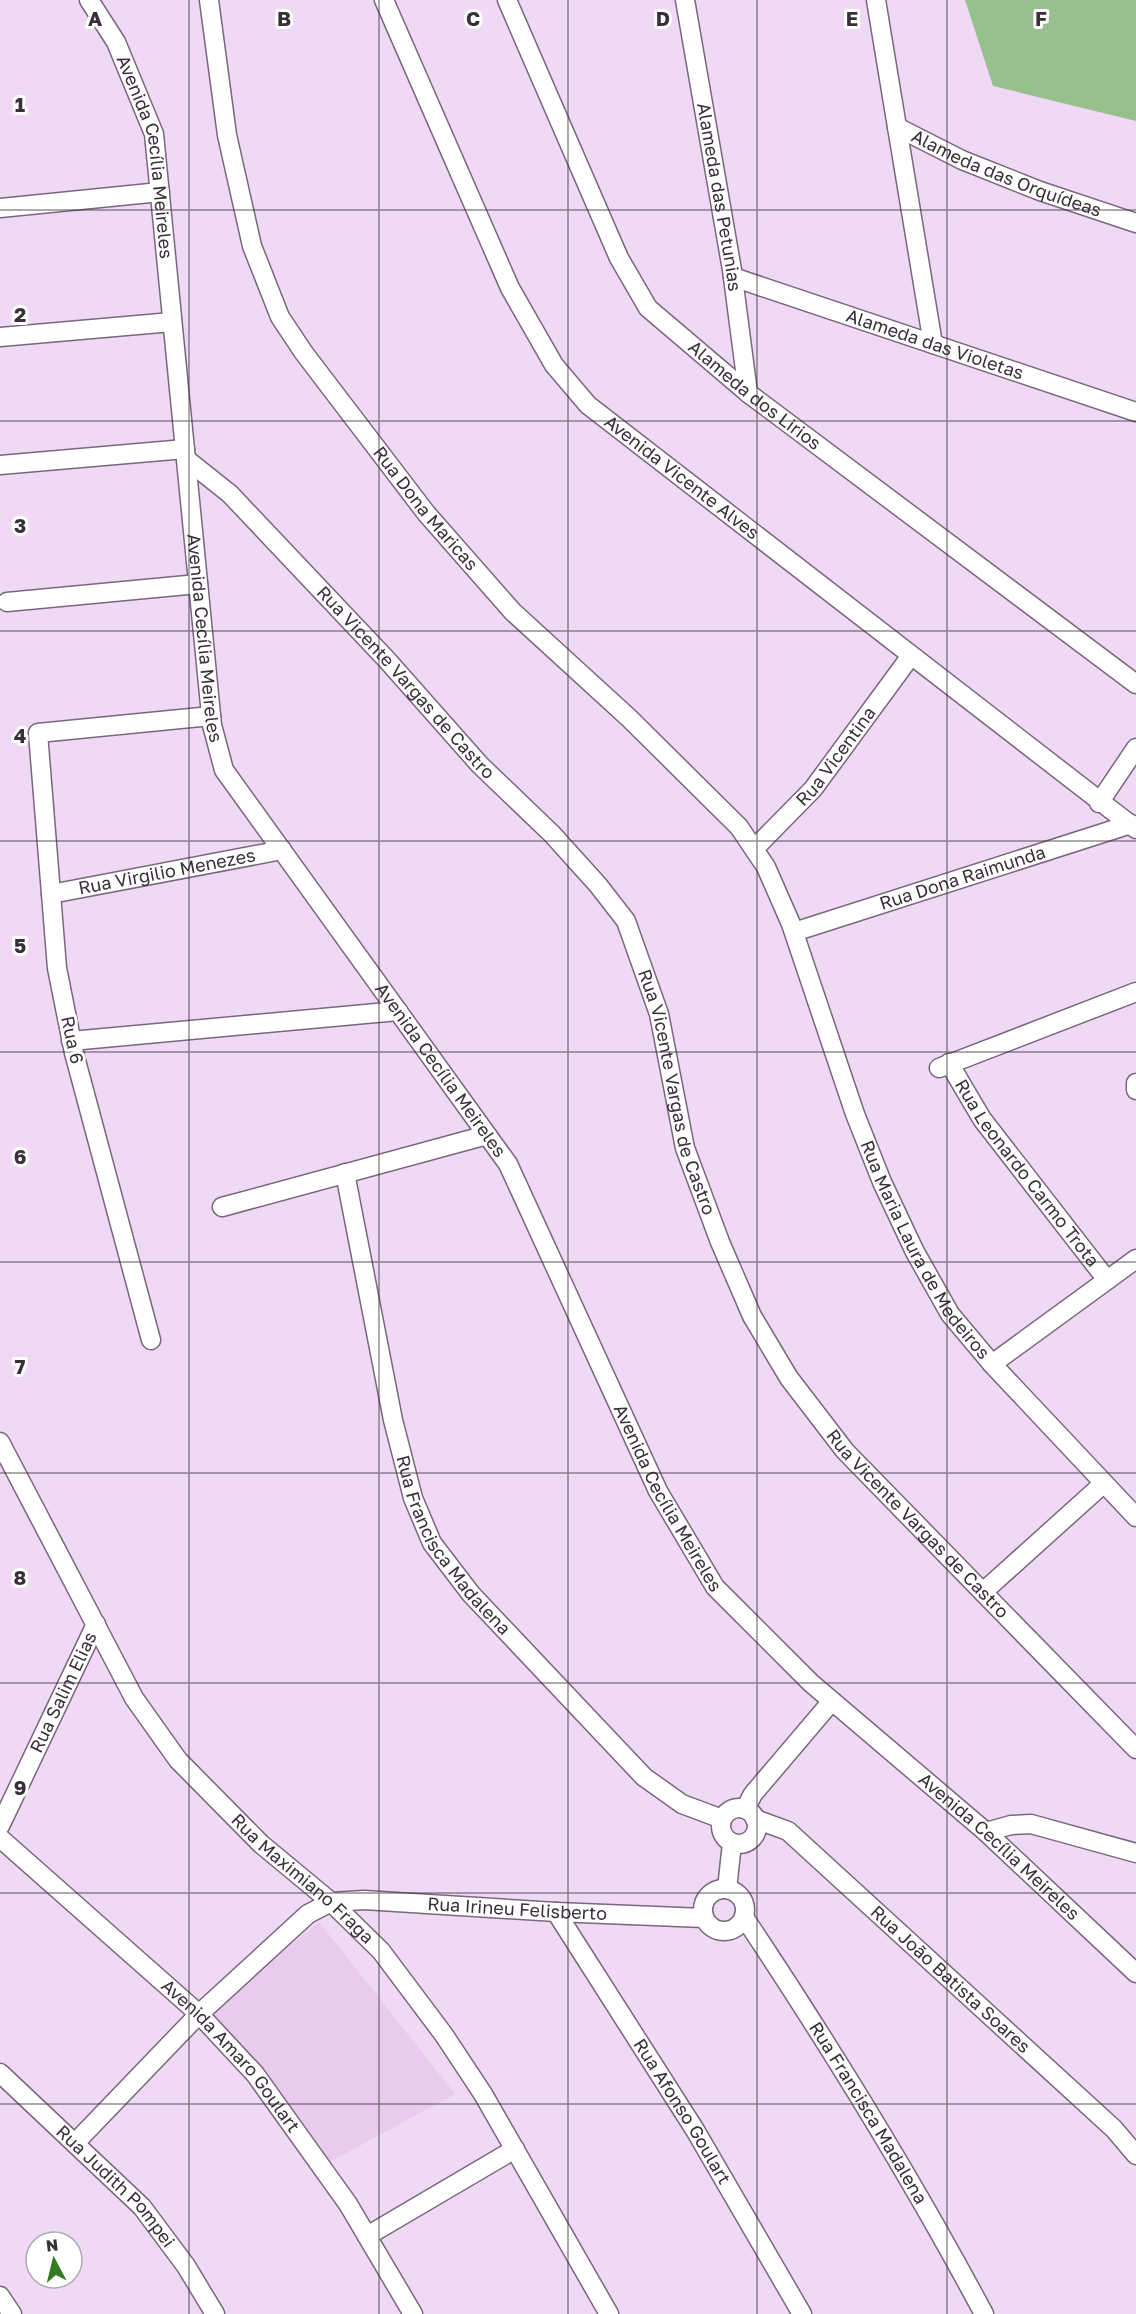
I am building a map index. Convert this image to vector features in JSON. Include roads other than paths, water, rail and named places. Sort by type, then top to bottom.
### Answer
[{"type":"street","name":"Avenida Cecília Meireles","points":[[89,0],[116,42],[154,134],[211,716],[224,770],[508,1164],[658,1491],[715,1587],[832,1701],[986,1832],[1136,1973]]},
{"type":"street","name":"Rua Dona Maricas","points":[[209,0],[227,135],[252,246],[280,317],[304,353],[426,513],[513,612],[637,726],[739,827],[766,867],[794,932]]},
{"type":"street","name":"Avenida Vicente Alves","points":[[384,0],[510,288],[554,365],[588,405],[1099,803],[1133,826]]},
{"type":"street","name":"Alameda dos Lirios","points":[[507,0],[619,258],[648,308],[748,393],[1136,684]]},
{"type":"street","name":"Alameda das Petunias","points":[[685,0],[733,277],[748,393]]},
{"type":"street","name":"Alameda das Orquídeas","points":[[876,0],[897,127],[962,160],[1040,191],[1136,223]]},
{"type":"street","points":[[897,127],[933,344]]},
{"type":"street","points":[[0,208],[160,192]]},
{"type":"street","name":"Alameda das Violetas","points":[[733,277],[1136,412]]},
{"type":"street","points":[[0,337],[172,322]]},
{"type":"street","points":[[0,465],[185,454]]},
{"type":"street","name":"Rua Vicente Vargas de Castro","points":[[185,454],[230,494],[387,660],[480,765],[552,834],[598,885],[626,921],[659,1014],[685,1148],[720,1242],[752,1316],[789,1378],[845,1450],[1136,1749]]},
{"type":"street","points":[[7,602],[198,584]]},
{"type":"street","name":"Rua Vicentina","points":[[754,849],[813,789],[910,657]]},
{"type":"street","name":"Rua 6","points":[[151,1340],[71,1041],[57,968],[38,733],[211,716]]},
{"type":"street","points":[[1099,803],[1136,748]]},
{"type":"street","name":"Rua Dona Raimunda","points":[[794,932],[1133,826]]},
{"type":"street","name":"Rua Virgilio Menezes","points":[[51,894],[282,850]]},
{"type":"street","name":"Rua Maria Laura de Medeiros","points":[[794,932],[855,1114],[882,1182],[915,1252],[950,1314],[992,1364],[1136,1517]]},
{"type":"street","name":"Rua Leonardo Carmo Trota","points":[[1107,1280],[982,1119],[944,1065],[1136,992]]},
{"type":"street","points":[[71,1041],[398,1011]]},
{"type":"street","points":[[1136,1083],[1136,1090]]},
{"type":"street","points":[[222,1207],[487,1135]]},
{"type":"street","name":"Rua Francisca Madalena","points":[[345,1173],[393,1420],[413,1498],[432,1543],[471,1594],[644,1777],[682,1804],[722,1819]]},
{"type":"street","points":[[992,1364],[1136,1259]]},
{"type":"street","name":"Rua Maximiano Fraga","points":[[0,1442],[134,1698],[178,1760],[261,1844],[331,1902],[381,1951],[437,2026],[483,2094],[609,2314]]},
{"type":"street","points":[[982,1592],[1103,1484]]},
{"type":"street","name":"Rua Salim Elias","points":[[0,1826],[96,1624]]},
{"type":"street","points":[[750,1814],[732,1810],[722,1819],[722,1833],[732,1843],[739,1844],[752,1839],[757,1826],[750,1814],[753,1794],[832,1701]]},
{"type":"street","name":"Rua João Batista Soares","points":[[750,1814],[788,1831],[1114,2129],[1136,2154]]},
{"type":"street","points":[[986,1832],[1011,1825],[1031,1824],[1136,1853]]},
{"type":"street","name":"Avenida Amaro Goulart","points":[[0,1838],[199,2014],[255,2074],[317,2158],[413,2314]]},
{"type":"street","points":[[727,1889],[732,1843]]},
{"type":"street","points":[[727,1889],[734,1891],[744,1902],[744,1917],[735,1928],[720,1931],[707,1924],[704,1918],[703,1903],[712,1892],[727,1889]]},
{"type":"street","name":"Rua Irineu Felisberto","points":[[331,1902],[364,1900],[556,1912],[704,1918]]},
{"type":"street","points":[[76,2142],[199,2014],[308,1914],[331,1902]]},
{"type":"street","name":"Rua Afonso Goulart","points":[[556,1912],[695,2130],[802,2314]]},
{"type":"street","name":"Rua Francisca Madalena","points":[[744,1917],[794,1990],[926,2205],[984,2314]]},
{"type":"street","name":"Rua Judith Pompei","points":[[0,2073],[76,2142],[142,2207],[186,2266],[215,2314]]},
{"type":"street","points":[[367,2236],[515,2149]]},
{"type":"street","points":[[0,2296],[12,2314]]}]
